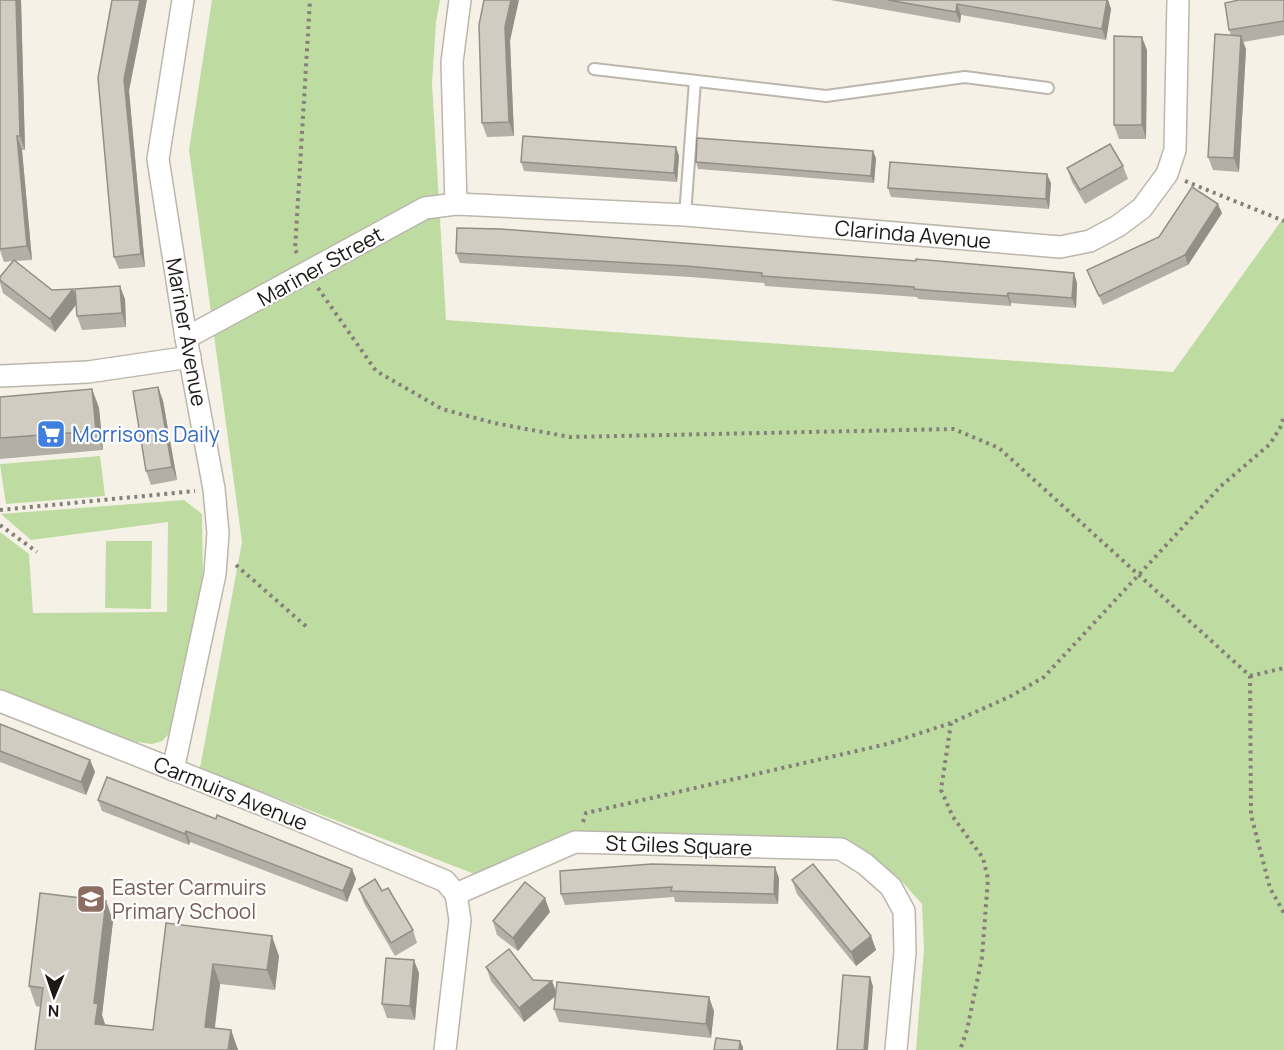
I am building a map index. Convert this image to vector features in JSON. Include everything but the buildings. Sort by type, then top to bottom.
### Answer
[{"type":"street","name":"Mariner Avenue","points":[[173,770],[215,574],[218,534],[214,489],[188,348],[158,159],[183,0]]},
{"type":"street","points":[[456,204],[452,62],[460,0]]},
{"type":"street","name":"Clarinda Avenue","points":[[456,204],[685,215],[1060,247],[1090,241],[1118,226],[1142,208],[1167,174],[1175,150],[1178,0]]},
{"type":"street","name":"Mariner Street","points":[[0,376],[88,372],[188,348],[308,273],[425,208],[456,204]]},
{"type":"street","name":"Carmuirs Avenue","points":[[0,701],[445,881],[456,894]]},
{"type":"street","name":"St Giles Square","points":[[456,894],[575,842],[841,849],[865,864],[891,887],[904,911],[905,952],[896,1050]]},
{"type":"street","points":[[445,1050],[460,920],[456,894]]},
{"type":"lane","points":[[594,69],[826,96],[965,77],[1048,88]]},
{"type":"lane","points":[[685,215],[695,81]]},
{"type":"path","points":[[310,0],[295,250],[308,273],[376,371],[442,409],[494,423],[570,437],[954,429],[999,448],[1250,676],[1251,815],[1270,888],[1284,913]]},
{"type":"path","points":[[1167,174],[1284,221]]},
{"type":"path","points":[[575,842],[586,813],[887,744],[951,723],[1011,696],[1044,677],[1221,486],[1270,444],[1284,416]]},
{"type":"path","points":[[0,510],[214,489]]},
{"type":"path","points":[[0,525],[37,552]]},
{"type":"path","points":[[216,555],[238,566],[309,628]]},
{"type":"path","points":[[1250,676],[1284,668]]},
{"type":"path","points":[[951,723],[940,790],[953,817],[983,858],[988,879],[982,957],[967,1030],[960,1050]]},
{"type":"green space","points":[[212,0],[440,0],[436,22],[432,83],[446,320],[1173,372],[1284,217],[1284,1050],[916,1050],[924,949],[922,904],[897,876],[853,843],[571,832],[477,875],[200,768],[242,542],[189,150]]},
{"type":"green space","points":[[100,456],[105,496],[6,504],[0,464]]},
{"type":"green space","points":[[184,500],[202,514],[203,580],[189,655],[170,733],[162,741],[152,744],[123,740],[0,692],[0,532],[29,554],[33,613],[167,612],[168,522],[31,540],[1,514]]},
{"type":"green space","points":[[106,541],[152,541],[151,609],[105,608]]},
{"type":"place","name":"Morrisons Daily","points":[[51,434]]},
{"type":"place","name":"Easter Carmuirs Primary School","points":[[91,899]]}]
